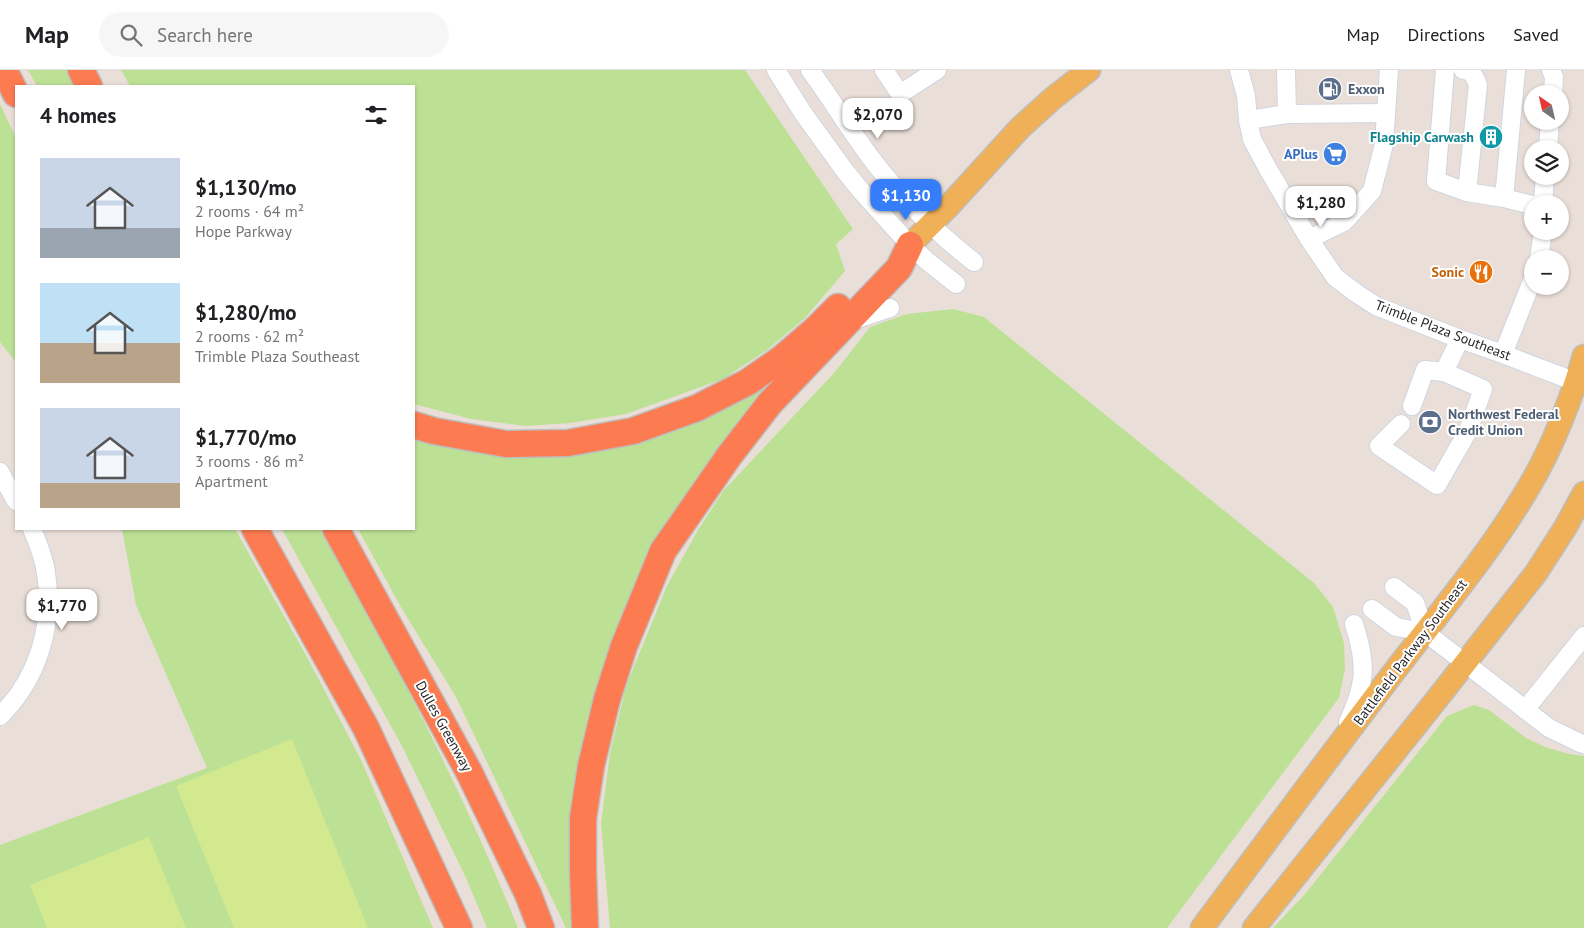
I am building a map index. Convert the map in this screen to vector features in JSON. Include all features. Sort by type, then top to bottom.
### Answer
[{"type":"highway","points":[[4,70],[15,92]]},
{"type":"highway","points":[[81,70],[88,85]]},
{"type":"highway","points":[[585,928],[583,818],[591,766],[607,699],[621,655],[663,551],[729,456],[770,404],[899,268],[910,244]]},
{"type":"highway","points":[[415,425],[434,431],[506,444],[568,443],[633,431],[688,412],[748,382],[781,359],[816,329],[886,257],[910,244]]},
{"type":"highway","points":[[256,530],[366,728],[459,928]]},
{"type":"highway","name":"Dulles Greenway","points":[[337,530],[470,772],[528,894],[541,928]]},
{"type":"main road","points":[[910,244],[1020,128],[1052,99],[1089,70]]},
{"type":"main road","name":"Battlefield Parkway Southeast","points":[[1202,928],[1485,554],[1531,484],[1543,460],[1576,382],[1584,356]]},
{"type":"main road","points":[[1254,928],[1536,573],[1584,493]]},
{"type":"street","points":[[776,70],[845,171],[881,214],[927,261],[956,284]]},
{"type":"street","points":[[810,70],[875,163],[904,198],[930,225],[974,262]]},
{"type":"street","points":[[884,70],[900,94],[937,70]]},
{"type":"street","name":"Trimble Plaza Southeast","points":[[1239,70],[1246,96],[1252,139],[1309,239],[1335,277],[1356,294],[1376,306],[1460,340],[1576,382]]},
{"type":"street","points":[[1286,70],[1287,114]]},
{"type":"street","points":[[1309,239],[1344,222],[1372,191],[1384,144],[1389,70]]},
{"type":"street","points":[[1445,70],[1436,181],[1467,192],[1524,203]]},
{"type":"street","points":[[1463,70],[1468,70],[1474,76],[1478,85],[1467,192]]},
{"type":"street","points":[[1504,198],[1516,70]]},
{"type":"street","points":[[1551,70],[1554,77],[1554,85]]},
{"type":"street","points":[[1248,120],[1287,114],[1385,114]]},
{"type":"street","points":[[1503,354],[1526,295]]},
{"type":"street","points":[[843,327],[859,318],[890,308]]},
{"type":"street","points":[[1444,372],[1460,340]]},
{"type":"street","points":[[1401,424],[1378,446],[1437,486],[1468,431],[1483,389],[1444,372],[1425,370],[1412,406]]},
{"type":"street","points":[[0,472],[15,499]]},
{"type":"street","points":[[0,716],[19,694],[32,671],[40,650],[46,625],[48,596],[46,572],[32,530]]},
{"type":"street","points":[[1394,587],[1415,602],[1425,632]]},
{"type":"street","points":[[1372,610],[1396,627],[1425,632],[1550,728],[1584,744]]},
{"type":"street","points":[[1326,763],[1357,703],[1361,689],[1363,660],[1354,624]]},
{"type":"street","points":[[1525,710],[1584,636]]},
{"type":"green space","points":[[28,70],[67,70],[74,85],[36,85]]},
{"type":"green space","points":[[121,70],[745,70],[853,229],[836,244],[845,271],[805,318],[767,350],[723,379],[626,414],[571,423],[526,426],[471,419],[415,404],[415,85],[129,85]]},
{"type":"green space","points":[[0,104],[15,136],[15,361],[0,342]]},
{"type":"green space","points":[[953,309],[984,317],[1314,583],[1333,607],[1344,643],[1345,669],[1339,698],[1167,928],[610,928],[601,824],[610,753],[626,686],[667,586],[698,530],[724,490],[835,372],[870,327],[907,314]]},
{"type":"green space","points":[[781,375],[620,625],[587,720],[574,836],[573,928],[566,928],[456,697],[402,609],[359,530],[415,530],[415,434],[627,445],[700,421]]},
{"type":"green space","points":[[122,530],[236,530],[307,657],[362,762],[433,928],[0,928],[0,845],[207,768],[136,605]]},
{"type":"green space","points":[[283,530],[321,530],[378,633],[454,782],[518,928],[487,928],[466,878],[402,746]]},
{"type":"green space","points":[[1474,705],[1489,710],[1526,738],[1545,747],[1584,756],[1584,928],[1273,928],[1305,894],[1447,716]]},
{"type":"green space","points":[[292,739],[368,928],[234,928],[176,786]]},
{"type":"green space","points":[[149,837],[186,928],[47,928],[30,885]]},
{"type":"place","name":"Exxon","points":[[1330,89]]},
{"type":"place","name":"Flagship Carwash","points":[[1491,137]]},
{"type":"place","name":"APlus","points":[[1335,154]]},
{"type":"place","name":"Sonic","points":[[1481,272]]},
{"type":"place","name":"Northwest Federal Credit Union","points":[[1430,422]]}]
